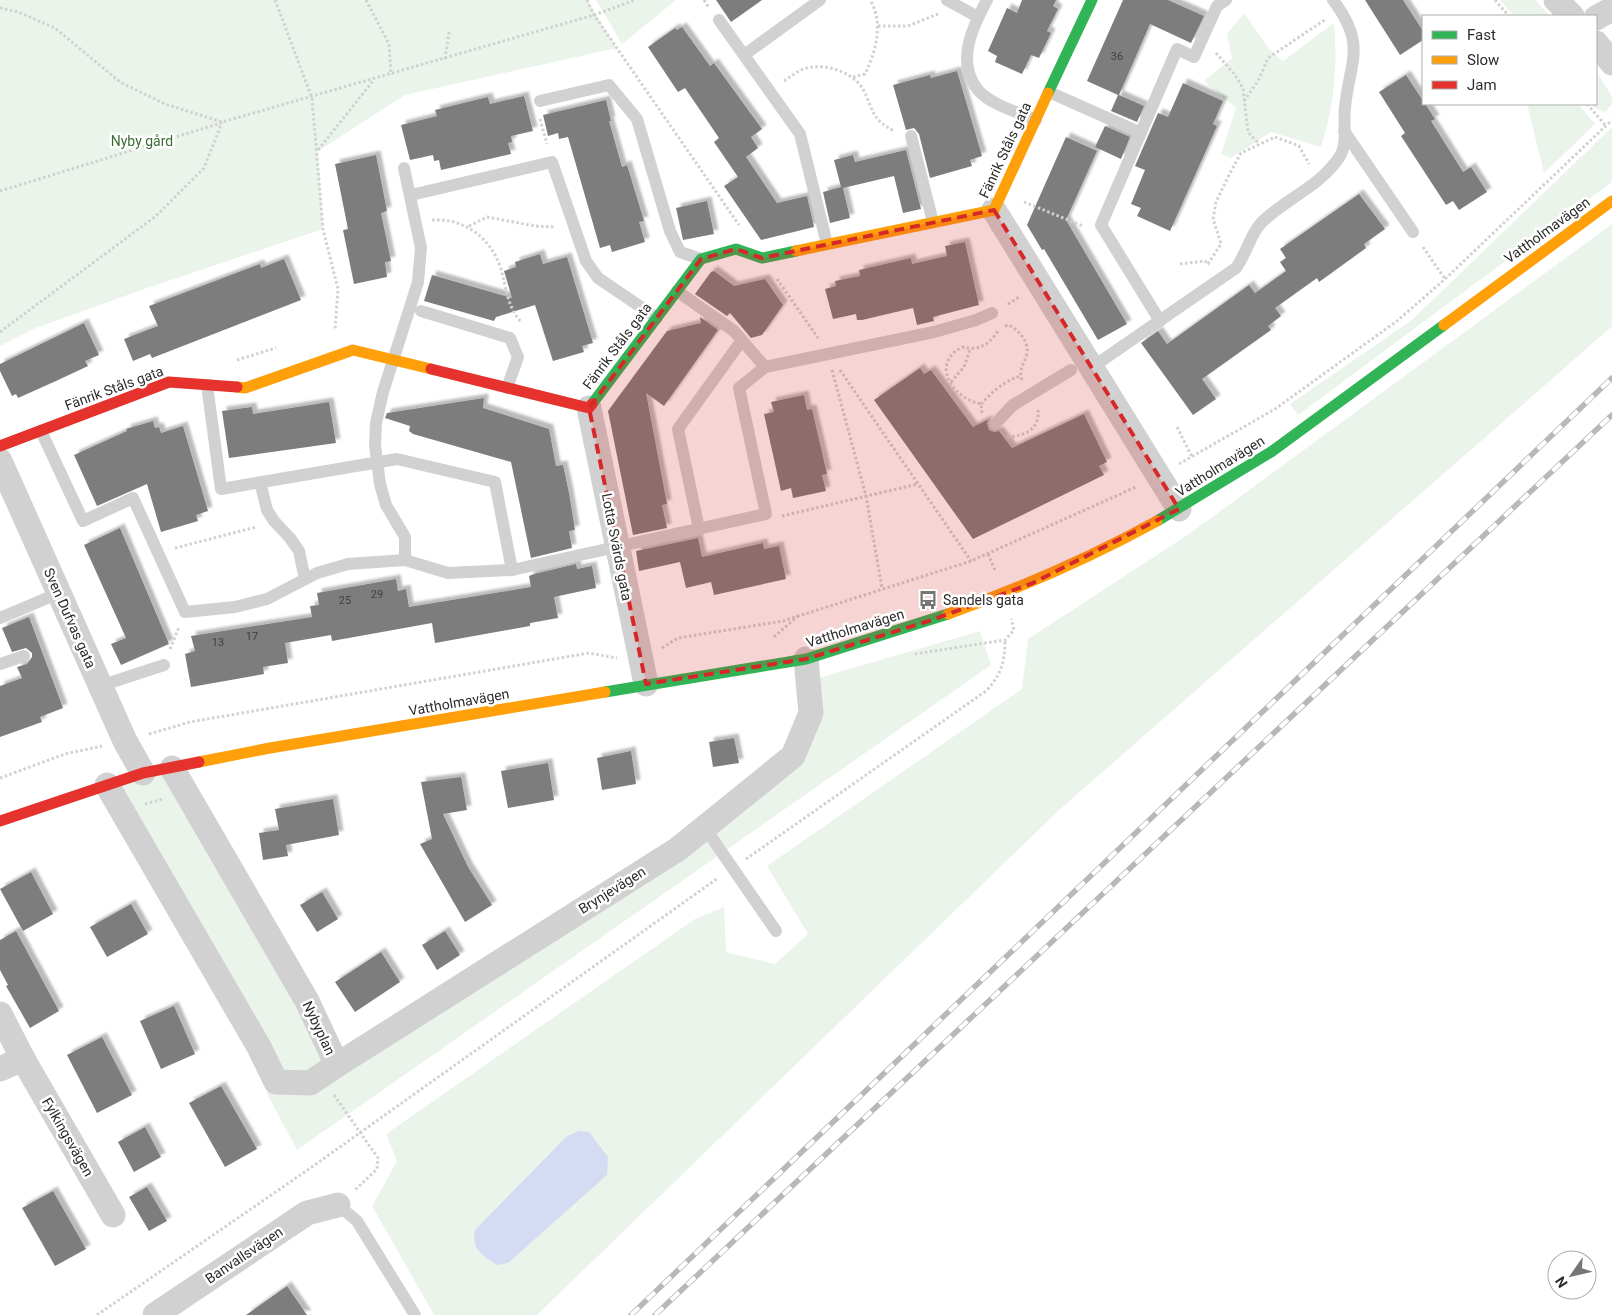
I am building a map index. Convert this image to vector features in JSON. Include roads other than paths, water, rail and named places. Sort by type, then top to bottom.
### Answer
[{"type":"main road","name":"Fänrik Ståls gata","points":[[0,446],[169,382],[244,388],[353,350],[590,408],[701,259],[736,249],[762,258],[994,210],[1092,0]]},
{"type":"main road","name":"Vattholmavägen","points":[[0,822],[143,774],[270,748],[468,716],[642,673],[806,658],[929,621],[1033,583],[1102,551],[1179,509],[1272,452],[1612,201]]},
{"type":"street","points":[[1556,0],[1571,15]]},
{"type":"street","points":[[1597,17],[1612,9]]},
{"type":"street","points":[[1597,44],[1612,62]]},
{"type":"street","points":[[994,210],[1081,369],[1179,509]]},
{"type":"street","name":"Lotta Svärds gata","points":[[590,408],[642,673]]},
{"type":"street","name":"Sven Dufvas gata","points":[[0,461],[125,741],[143,774]]},
{"type":"street","name":"Brynjevägen","points":[[337,1065],[678,849],[793,756],[811,713],[806,658]]},
{"type":"street","name":"Nybyplan","points":[[107,785],[259,1047],[276,1082],[310,1083],[337,1065],[307,1001],[172,768]]},
{"type":"street","name":"Fylkingsvägen","points":[[0,1014],[23,1059],[113,1214]]},
{"type":"street","points":[[0,1069],[23,1059]]},
{"type":"street","name":"Banvallsvägen","points":[[155,1315],[307,1213],[338,1205]]},
{"type":"lane","points":[[744,55],[820,0]]},
{"type":"lane","points":[[987,0],[970,32],[968,46],[969,71],[978,90],[996,102],[1036,120]]},
{"type":"lane","points":[[1160,321],[1101,225],[1177,49],[1194,57],[1217,6],[1226,0]]},
{"type":"lane","points":[[949,1],[978,17]]},
{"type":"lane","points":[[989,423],[1031,394],[1081,369],[1160,321],[1236,268],[1245,256],[1253,234],[1262,222],[1325,176],[1342,154],[1344,108],[1355,54],[1353,36],[1337,5]]},
{"type":"lane","points":[[719,20],[800,134],[827,244]]},
{"type":"lane","points":[[540,102],[609,85],[637,119],[670,231],[680,252],[701,259]]},
{"type":"lane","points":[[1048,92],[1141,133]]},
{"type":"lane","points":[[1344,131],[1413,232]]},
{"type":"lane","points":[[912,136],[933,222]]},
{"type":"lane","points":[[411,196],[552,162],[586,261],[598,278],[657,318]]},
{"type":"lane","points":[[404,168],[421,248],[418,282],[393,360],[376,422],[377,461],[386,506],[405,537],[405,560]]},
{"type":"lane","points":[[677,291],[734,331],[765,366]]},
{"type":"lane","points":[[421,311],[510,338],[518,357],[507,388]]},
{"type":"lane","points":[[41,431],[83,521],[133,498],[185,612],[235,607],[267,599],[305,578],[348,564],[405,560],[448,573],[512,570],[766,514],[739,388],[765,366],[934,332],[976,320],[992,313]]},
{"type":"lane","points":[[699,529],[678,429],[742,340]]},
{"type":"lane","points":[[207,385],[221,490],[397,459],[495,482],[512,570]]},
{"type":"lane","points":[[260,482],[268,510],[274,521],[299,551],[305,578]]},
{"type":"lane","points":[[0,618],[59,593]]},
{"type":"lane","points":[[0,664],[24,656]]},
{"type":"lane","points":[[100,686],[164,665]]},
{"type":"lane","points":[[705,828],[776,931]]},
{"type":"lane","points":[[338,1205],[357,1220],[414,1315]]},
{"type":"water","points":[[579,1131],[589,1132],[608,1157],[607,1175],[508,1263],[498,1265],[487,1259],[476,1247],[475,1230],[567,1136]]},
{"type":"railway","points":[[631,1315],[1612,378]]},
{"type":"railway","points":[[655,1315],[1612,415]]},
{"type":"place","name":"Sandels gata","points":[[928,600]]},
{"type":"park label","name":"Nyby gård","points":[[142,141]]}]
